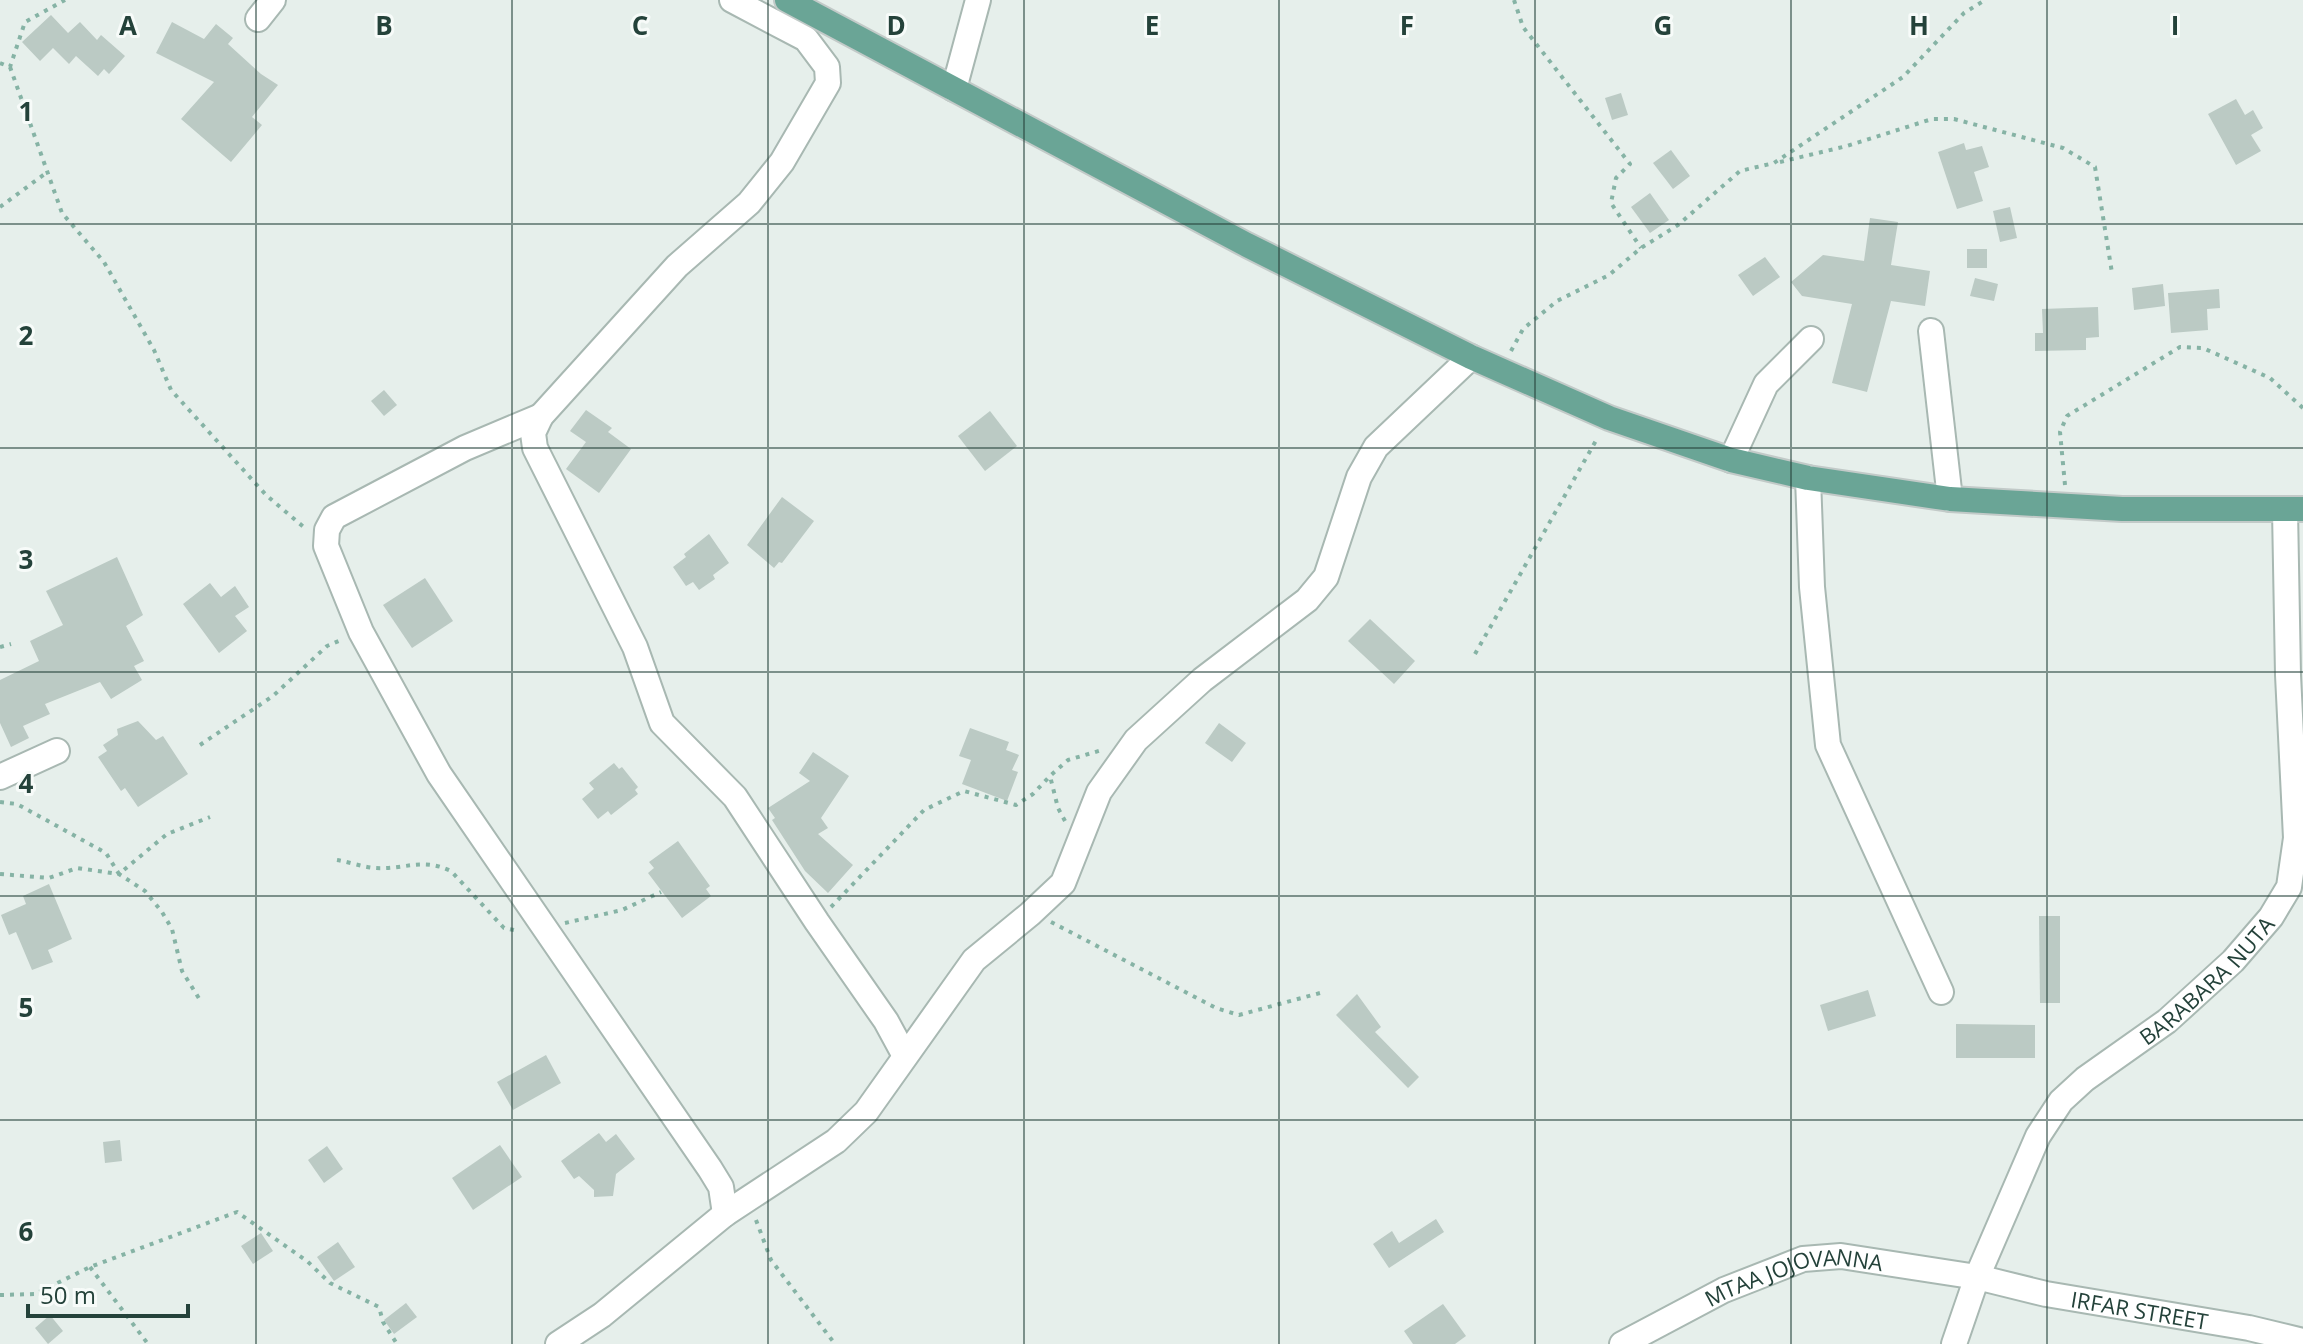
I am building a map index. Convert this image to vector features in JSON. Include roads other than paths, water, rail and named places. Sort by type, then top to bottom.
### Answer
[{"type":"main road","points":[[787,0],[1247,245],[1471,357],[1609,418],[1731,460],[1808,478],[1950,499],[2064,507],[2294,509]]},
{"type":"street","points":[[732,0],[806,39],[827,67],[828,83],[782,162],[749,203],[677,266],[541,416],[533,433],[535,448],[635,647],[662,723],[735,797],[886,1021],[905,1056]]},
{"type":"street","points":[[954,89],[978,0]]},
{"type":"street","points":[[1931,331],[1950,499]]},
{"type":"street","points":[[1731,460],[1766,384],[1811,339]]},
{"type":"street","points":[[558,1344],[602,1315],[725,1214],[836,1141],[866,1112],[974,960],[1063,883],[1099,792],[1136,740],[1202,680],[1307,600],[1326,577],[1359,477],[1376,447],[1471,357]]},
{"type":"street","points":[[541,416],[465,448],[334,517],[327,530],[326,546],[361,632],[439,774],[710,1169],[721,1187],[725,1214]]},
{"type":"street","points":[[1808,478],[1812,587],[1828,745],[1941,992]]},
{"type":"street","name":"BARABARA NUTA","points":[[1954,1344],[1977,1277],[2038,1136],[2061,1101],[2085,1079],[2167,1021],[2233,961],[2271,917],[2289,887],[2296,838],[2294,509]]},
{"type":"street","points":[[0,777],[57,751]]},
{"type":"street","name":"MTAA JOJOVANNA","points":[[1622,1344],[1724,1290],[1803,1259],[1841,1256],[1977,1277]]},
{"type":"street","name":"IRFAR STREET","points":[[1977,1277],[2248,1336],[2303,1341]]}]
